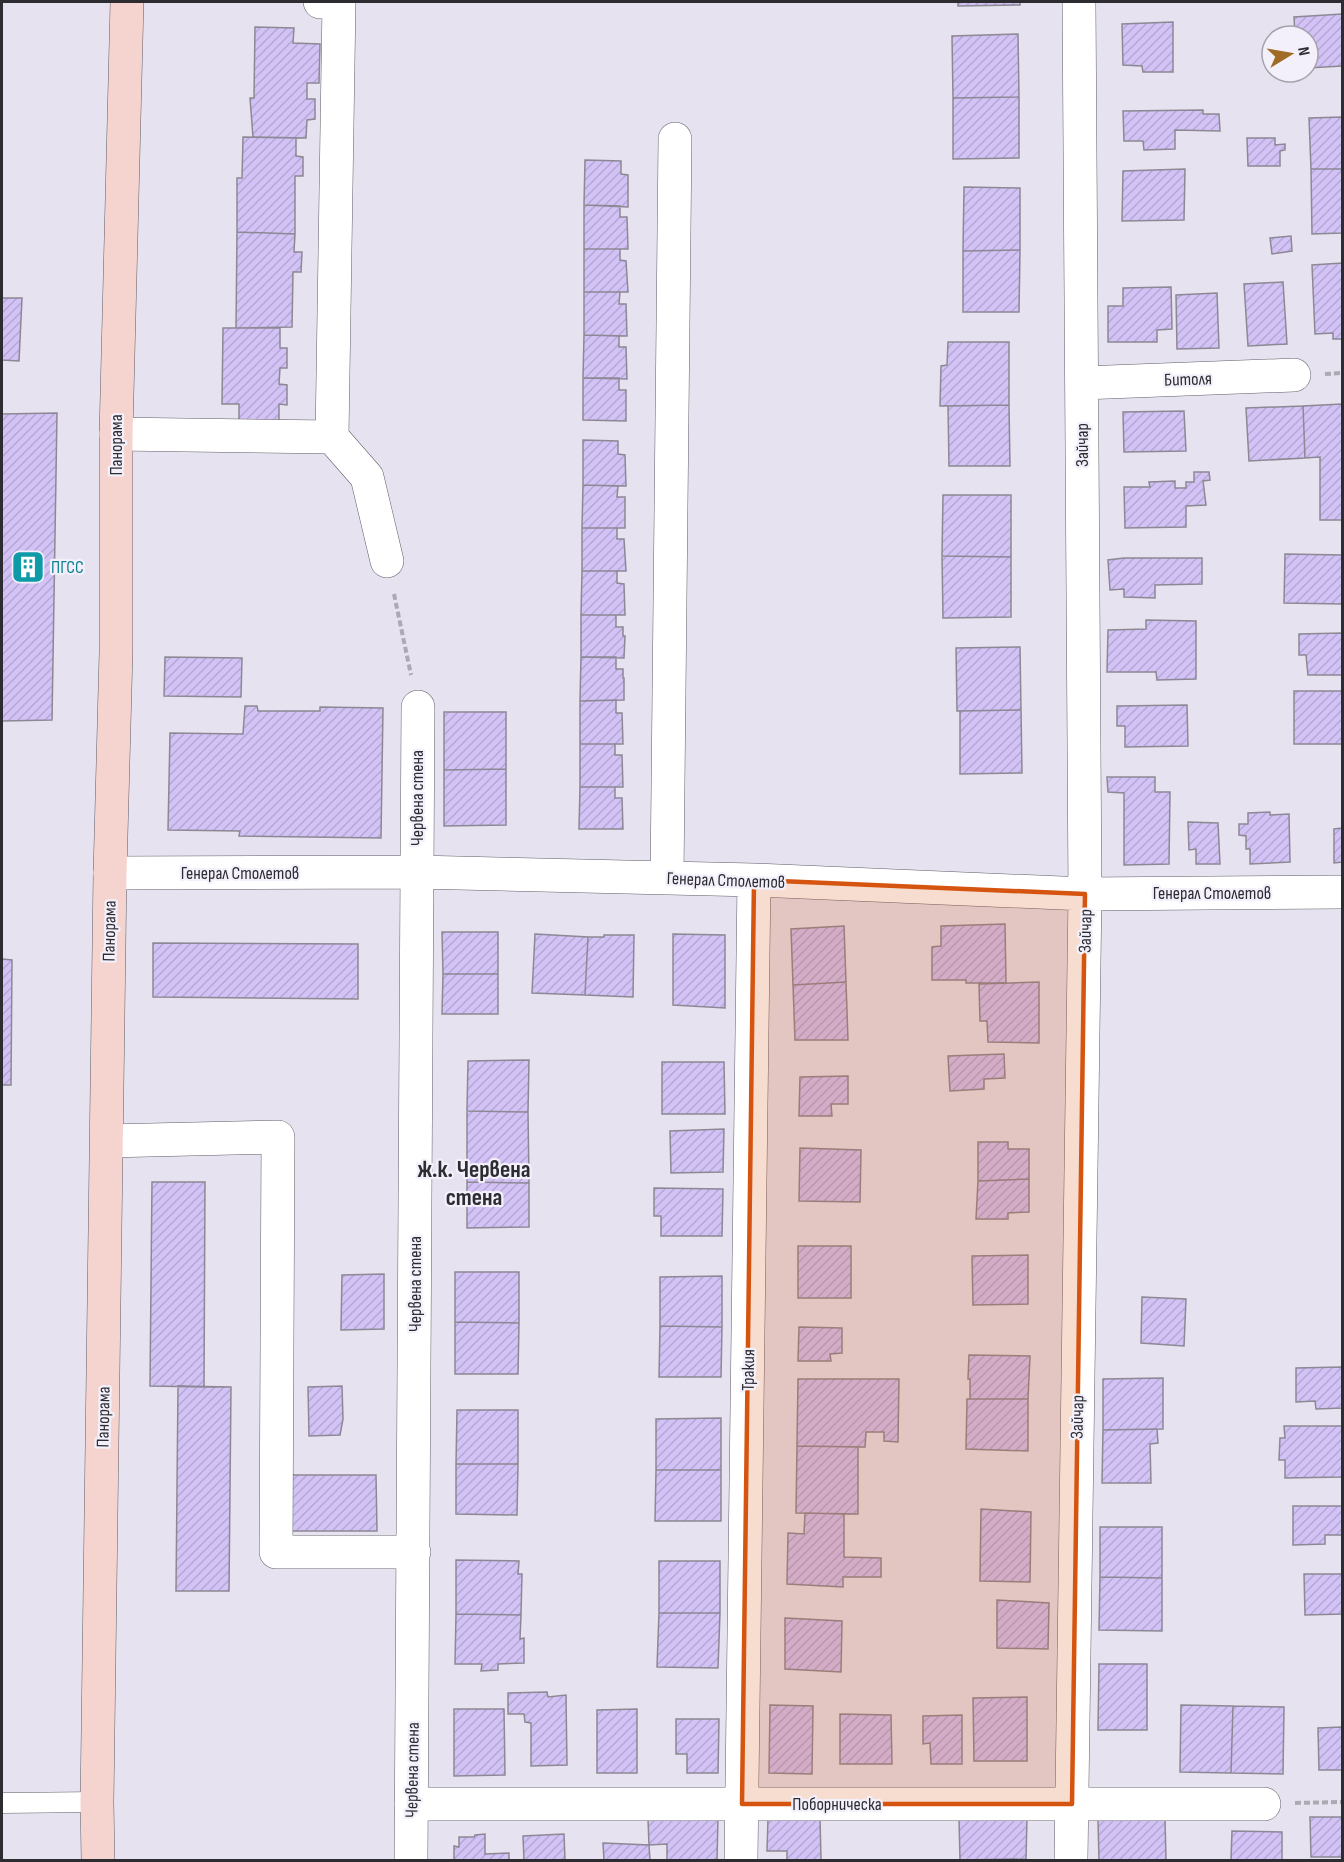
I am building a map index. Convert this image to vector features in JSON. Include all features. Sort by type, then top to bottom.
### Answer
[{"type":"street","name":"Панорама","points":[[98,1860],[110,873],[116,652],[116,434],[127,2]]},
{"type":"street","points":[[320,2],[339,2],[332,437],[367,477],[387,561]]},
{"type":"street","name":"Зайчар","points":[[1071,1860],[1085,894],[1079,2]]},
{"type":"street","points":[[667,878],[675,139]]},
{"type":"street","name":"Битоля","points":[[1082,383],[1294,375]]},
{"type":"street","points":[[116,434],[332,437]]},
{"type":"street","name":"Червена стена","points":[[409,1859],[414,1552],[418,707]]},
{"type":"street","name":"Генерал Столетов","points":[[110,873],[417,872],[754,880],[1085,894],[1342,892]]},
{"type":"street","name":"Тракия","points":[[741,1860],[754,880]]},
{"type":"street","points":[[107,1141],[278,1137],[276,1552],[414,1552]]},
{"type":"street","name":"Поборническа","points":[[411,1804],[1263,1804]]},
{"type":"lane","points":[[2,1803],[97,1802]]},
{"type":"path","points":[[387,561],[418,707]]},
{"type":"path","points":[[1263,1804],[1342,1802]]},
{"type":"highlighted area","points":[[754,880],[1085,894],[1072,1804],[742,1804]]},
{"type":"building","points":[[958,2],[1020,2],[1020,5],[958,6]]},
{"type":"building","points":[[1342,14],[1342,66],[1320,67],[1320,24],[1294,24],[1294,17]]},
{"type":"building","points":[[1173,22],[1173,72],[1143,72],[1142,66],[1123,65],[1122,24]]},
{"type":"building","points":[[255,27],[294,28],[293,43],[320,44],[319,83],[307,83],[307,99],[315,99],[315,119],[307,120],[306,138],[253,137],[250,98],[254,98]]},
{"type":"building","points":[[1018,34],[1019,97],[953,98],[952,36]]},
{"type":"building","points":[[1019,97],[1019,158],[953,159],[953,98]]},
{"type":"building","points":[[1203,110],[1203,114],[1219,114],[1220,131],[1175,130],[1175,149],[1144,150],[1143,141],[1124,141],[1123,111]]},
{"type":"building","points":[[1342,117],[1342,169],[1311,169],[1309,118]]},
{"type":"building","points":[[243,137],[296,138],[296,156],[303,157],[303,176],[295,176],[295,234],[237,232],[237,178],[242,178]]},
{"type":"building","points":[[1247,138],[1275,138],[1275,145],[1285,144],[1285,150],[1280,151],[1280,166],[1248,166]]},
{"type":"building","points":[[585,160],[621,161],[621,174],[628,175],[628,207],[584,205]]},
{"type":"building","points":[[1185,169],[1184,220],[1122,221],[1123,171]]},
{"type":"building","points":[[1311,169],[1342,169],[1342,233],[1312,234]]},
{"type":"building","points":[[964,187],[1020,188],[1020,250],[963,251]]},
{"type":"building","points":[[584,205],[620,206],[620,217],[627,217],[628,249],[584,249]]},
{"type":"building","points":[[237,232],[295,234],[294,252],[302,252],[301,272],[293,272],[292,327],[236,328]]},
{"type":"building","points":[[1291,236],[1292,251],[1272,254],[1270,238]]},
{"type":"building","points":[[584,249],[620,249],[620,260],[626,261],[628,292],[584,292]]},
{"type":"building","points":[[1020,250],[1019,312],[963,312],[963,251]]},
{"type":"building","points":[[1342,263],[1342,339],[1333,339],[1333,333],[1315,334],[1312,265]]},
{"type":"building","points":[[1283,282],[1287,344],[1248,346],[1244,284]]},
{"type":"building","points":[[1171,287],[1172,329],[1157,330],[1157,342],[1108,342],[1108,306],[1123,306],[1123,288]]},
{"type":"building","points":[[584,292],[620,292],[619,304],[626,304],[627,336],[584,335]]},
{"type":"building","points":[[1217,293],[1219,348],[1177,349],[1176,295]]},
{"type":"building","points":[[2,298],[22,298],[19,361],[2,360]]},
{"type":"building","points":[[223,328],[280,328],[280,348],[287,348],[287,368],[280,368],[279,384],[287,385],[287,405],[279,404],[279,431],[239,430],[239,404],[222,404]]},
{"type":"building","points":[[584,335],[619,336],[619,347],[626,347],[627,379],[583,378]]},
{"type":"building","points":[[948,342],[1009,342],[1009,405],[940,406],[941,366],[947,365]]},
{"type":"building","points":[[583,378],[619,378],[619,390],[626,390],[626,421],[583,420]]},
{"type":"building","points":[[1342,404],[1342,520],[1320,520],[1320,457],[1305,458],[1303,406]]},
{"type":"building","points":[[1009,405],[1010,466],[949,466],[948,406]]},
{"type":"building","points":[[1303,406],[1305,458],[1249,461],[1246,408]]},
{"type":"building","points":[[1184,411],[1186,451],[1124,452],[1123,412]]},
{"type":"building","name":"ПГСС","points":[[57,413],[52,720],[2,721],[2,414]]},
{"type":"building","points":[[583,440],[618,441],[618,454],[625,455],[626,486],[583,485]]},
{"type":"building","points":[[1194,472],[1209,472],[1210,480],[1203,481],[1206,505],[1186,506],[1186,527],[1125,528],[1124,487],[1150,487],[1149,482],[1175,481],[1175,488],[1186,488],[1186,482],[1194,482]]},
{"type":"building","points":[[583,485],[618,486],[617,497],[625,497],[625,528],[582,528]]},
{"type":"building","points":[[943,495],[1011,495],[1011,557],[942,556]]},
{"type":"building","points":[[582,528],[617,528],[617,539],[624,539],[626,571],[582,571]]},
{"type":"building","points":[[1285,554],[1342,555],[1342,604],[1284,603]]},
{"type":"building","points":[[942,556],[1011,557],[1011,617],[943,618]]},
{"type":"building","points":[[1202,558],[1202,584],[1155,585],[1155,598],[1124,597],[1124,589],[1110,590],[1108,560]]},
{"type":"building","points":[[582,571],[617,571],[617,583],[624,584],[625,615],[581,615]]},
{"type":"building","points":[[581,615],[616,615],[616,627],[623,627],[623,636],[625,636],[624,658],[581,657]]},
{"type":"building","points":[[1146,620],[1196,621],[1196,679],[1157,680],[1156,672],[1107,672],[1108,630],[1146,629]]},
{"type":"building","points":[[1342,633],[1342,675],[1308,675],[1306,655],[1299,655],[1299,634]]},
{"type":"building","points":[[1020,647],[1021,710],[957,711],[956,648]]},
{"type":"building","points":[[165,657],[242,658],[241,697],[164,696]]},
{"type":"building","points":[[581,657],[616,657],[616,669],[623,669],[624,700],[580,701]]},
{"type":"building","points":[[1294,691],[1342,691],[1342,744],[1294,744]]},
{"type":"building","points":[[616,700],[616,713],[622,713],[623,744],[580,744],[580,701]]},
{"type":"building","points":[[1187,705],[1188,746],[1125,747],[1125,726],[1117,726],[1117,706]]},
{"type":"building","points":[[245,706],[257,706],[258,711],[320,711],[320,707],[383,708],[381,838],[239,836],[240,831],[168,830],[170,733],[243,734]]},
{"type":"building","points":[[1021,710],[1022,773],[960,774],[960,711]]},
{"type":"building","points":[[444,712],[506,712],[506,769],[444,770]]},
{"type":"building","points":[[580,744],[615,744],[615,755],[622,755],[623,787],[580,787]]},
{"type":"building","points":[[506,769],[506,825],[444,826],[444,770]]},
{"type":"building","points":[[1107,777],[1155,777],[1155,792],[1170,792],[1169,864],[1124,865],[1124,793],[1108,792]]},
{"type":"building","points":[[580,787],[615,787],[615,798],[622,798],[623,829],[579,829]]},
{"type":"building","points":[[1270,812],[1270,815],[1289,814],[1290,862],[1250,864],[1250,849],[1246,849],[1246,836],[1239,835],[1239,824],[1248,824],[1248,813]]},
{"type":"building","points":[[1188,822],[1218,823],[1220,864],[1196,864],[1196,849],[1189,850]]},
{"type":"building","points":[[1342,828],[1342,862],[1334,863],[1334,829]]},
{"type":"building","points":[[1005,924],[1006,983],[932,980],[932,947],[941,946],[941,926]]},
{"type":"building","points":[[844,926],[846,982],[793,985],[791,929]]},
{"type":"building","points":[[442,932],[498,932],[498,974],[443,974]]},
{"type":"building","points":[[535,934],[588,937],[585,995],[532,993]]},
{"type":"building","points":[[673,934],[725,935],[725,1008],[673,1005]]},
{"type":"building","points":[[604,935],[634,935],[633,997],[585,995],[588,937],[604,937]]},
{"type":"building","points":[[153,943],[358,944],[358,999],[153,997]]},
{"type":"building","points":[[2,959],[12,960],[11,1085],[2,1085]]},
{"type":"building","points":[[443,974],[498,974],[498,1014],[442,1014]]},
{"type":"building","points":[[846,982],[848,1040],[795,1040],[793,985]]},
{"type":"building","points":[[1039,982],[1039,1043],[988,1042],[987,1021],[980,1021],[979,984]]},
{"type":"building","points":[[1004,1054],[1005,1078],[984,1079],[984,1089],[950,1091],[948,1056]]},
{"type":"building","points":[[529,1060],[528,1112],[467,1111],[468,1061]]},
{"type":"building","points":[[662,1062],[724,1062],[725,1114],[662,1114]]},
{"type":"building","points":[[848,1076],[848,1104],[831,1104],[832,1116],[799,1116],[800,1077]]},
{"type":"building","points":[[467,1111],[528,1112],[529,1183],[467,1182]]},
{"type":"building","points":[[724,1129],[723,1172],[671,1173],[670,1131]]},
{"type":"building","points":[[978,1142],[1008,1142],[1008,1149],[1029,1149],[1029,1179],[978,1181]]},
{"type":"building","points":[[800,1148],[861,1150],[860,1202],[799,1201]]},
{"type":"building","points":[[1029,1179],[1029,1212],[1008,1213],[1008,1219],[976,1219],[978,1181]]},
{"type":"building","points":[[152,1182],[205,1182],[204,1387],[150,1386]]},
{"type":"building","points":[[467,1182],[529,1183],[529,1227],[467,1228]]},
{"type":"building","points":[[654,1188],[723,1189],[722,1236],[661,1236],[661,1216],[654,1216]]},
{"type":"building","points":[[798,1246],[851,1246],[851,1298],[798,1298]]},
{"type":"building","points":[[1028,1255],[1028,1304],[973,1305],[972,1256]]},
{"type":"building","points":[[455,1272],[519,1272],[519,1323],[455,1322]]},
{"type":"building","points":[[384,1274],[384,1329],[341,1330],[342,1275]]},
{"type":"building","points":[[722,1276],[722,1327],[660,1326],[660,1277]]},
{"type":"building","points":[[1142,1297],[1186,1299],[1184,1346],[1141,1343]]},
{"type":"building","points":[[455,1322],[519,1323],[518,1374],[455,1374]]},
{"type":"building","points":[[660,1326],[722,1327],[721,1377],[659,1377]]},
{"type":"building","points":[[799,1327],[842,1328],[842,1353],[830,1354],[831,1361],[798,1361]]},
{"type":"building","points":[[969,1355],[1030,1356],[1028,1399],[970,1399]]},
{"type":"building","points":[[1342,1367],[1342,1408],[1316,1409],[1315,1401],[1296,1402],[1296,1368]]},
{"type":"building","points":[[1163,1378],[1163,1429],[1103,1430],[1103,1379]]},
{"type":"building","points":[[798,1379],[899,1379],[898,1442],[884,1441],[884,1432],[866,1432],[865,1447],[797,1446]]},
{"type":"building","points":[[178,1386],[231,1387],[229,1591],[176,1591]]},
{"type":"building","points":[[342,1386],[343,1419],[340,1435],[309,1436],[308,1387]]},
{"type":"building","points":[[967,1399],[1028,1399],[1028,1451],[966,1449]]},
{"type":"building","points":[[457,1410],[518,1410],[518,1464],[456,1464]]},
{"type":"building","points":[[721,1418],[721,1470],[656,1470],[656,1419]]},
{"type":"building","points":[[1284,1426],[1342,1426],[1342,1477],[1285,1478],[1285,1460],[1279,1460],[1280,1438],[1285,1438]]},
{"type":"building","points":[[1157,1429],[1158,1443],[1150,1444],[1151,1483],[1102,1483],[1103,1430]]},
{"type":"building","points":[[797,1446],[858,1447],[858,1514],[796,1513]]},
{"type":"building","points":[[456,1464],[518,1464],[517,1515],[456,1514]]},
{"type":"building","points":[[656,1470],[721,1470],[721,1521],[655,1521]]},
{"type":"building","points":[[286,1475],[376,1475],[377,1531],[288,1531]]},
{"type":"building","points":[[1293,1506],[1342,1506],[1342,1535],[1325,1535],[1325,1544],[1293,1545]]},
{"type":"building","points":[[981,1509],[1031,1512],[1030,1582],[980,1581]]},
{"type":"building","points":[[805,1513],[844,1514],[844,1557],[881,1558],[881,1577],[843,1577],[843,1587],[787,1584],[788,1533],[804,1534]]},
{"type":"building","points":[[1100,1527],[1162,1527],[1162,1578],[1100,1577]]},
{"type":"building","points":[[456,1560],[519,1561],[518,1574],[522,1574],[521,1615],[456,1614]]},
{"type":"building","points":[[659,1561],[720,1561],[720,1613],[659,1613]]},
{"type":"building","points":[[1304,1574],[1342,1574],[1342,1614],[1305,1615]]},
{"type":"building","points":[[1100,1577],[1162,1578],[1162,1631],[1099,1630]]},
{"type":"building","points":[[997,1600],[1049,1603],[1048,1649],[997,1648]]},
{"type":"building","points":[[659,1613],[720,1613],[718,1668],[657,1667]]},
{"type":"building","points":[[456,1614],[521,1615],[520,1639],[524,1638],[524,1663],[498,1664],[498,1670],[481,1671],[482,1664],[455,1664]]},
{"type":"building","points":[[785,1618],[842,1621],[841,1672],[785,1669]]},
{"type":"building","points":[[1099,1664],[1147,1664],[1147,1730],[1098,1730]]},
{"type":"building","points":[[547,1692],[548,1697],[566,1695],[567,1765],[531,1766],[531,1723],[525,1722],[524,1714],[508,1714],[508,1693]]},
{"type":"building","points":[[1027,1697],[1027,1761],[974,1761],[973,1698]]},
{"type":"building","points":[[770,1705],[813,1706],[812,1774],[769,1773]]},
{"type":"building","points":[[1181,1705],[1233,1706],[1231,1773],[1180,1772]]},
{"type":"building","points":[[1233,1706],[1284,1707],[1283,1774],[1231,1773]]},
{"type":"building","points":[[454,1709],[504,1709],[505,1775],[454,1776]]},
{"type":"building","points":[[637,1709],[637,1773],[597,1773],[597,1710]]},
{"type":"building","points":[[840,1714],[891,1715],[892,1764],[840,1764]]},
{"type":"building","points":[[962,1715],[962,1764],[931,1764],[930,1743],[923,1744],[923,1716]]},
{"type":"building","points":[[676,1719],[719,1719],[718,1773],[687,1773],[687,1754],[676,1754]]},
{"type":"building","points":[[1342,1727],[1342,1770],[1319,1770],[1318,1728]]},
{"type":"building","points":[[1310,1817],[1342,1817],[1342,1857],[1311,1857]]},
{"type":"building","points":[[718,1818],[717,1860],[667,1860],[667,1844],[649,1845],[648,1819]]},
{"type":"building","points":[[768,1818],[820,1818],[821,1860],[787,1860],[787,1851],[767,1851]]},
{"type":"building","points":[[1027,1818],[1026,1859],[960,1860],[959,1819]]},
{"type":"building","points":[[1165,1819],[1166,1860],[1099,1860],[1098,1820]]},
{"type":"building","points":[[1232,1831],[1282,1832],[1282,1860],[1231,1860]]},
{"type":"building","points":[[485,1834],[485,1854],[509,1853],[509,1860],[454,1860],[454,1846],[459,1847],[459,1837]]},
{"type":"building","points":[[564,1834],[565,1860],[524,1860],[523,1836]]},
{"type":"building","points":[[603,1843],[649,1845],[650,1860],[604,1860]]},
{"type":"place","name":"ПГСС","points":[[28,567]]},
{"type":"district","name":"ж.к. Червена стена","points":[[474,1183]]}]
